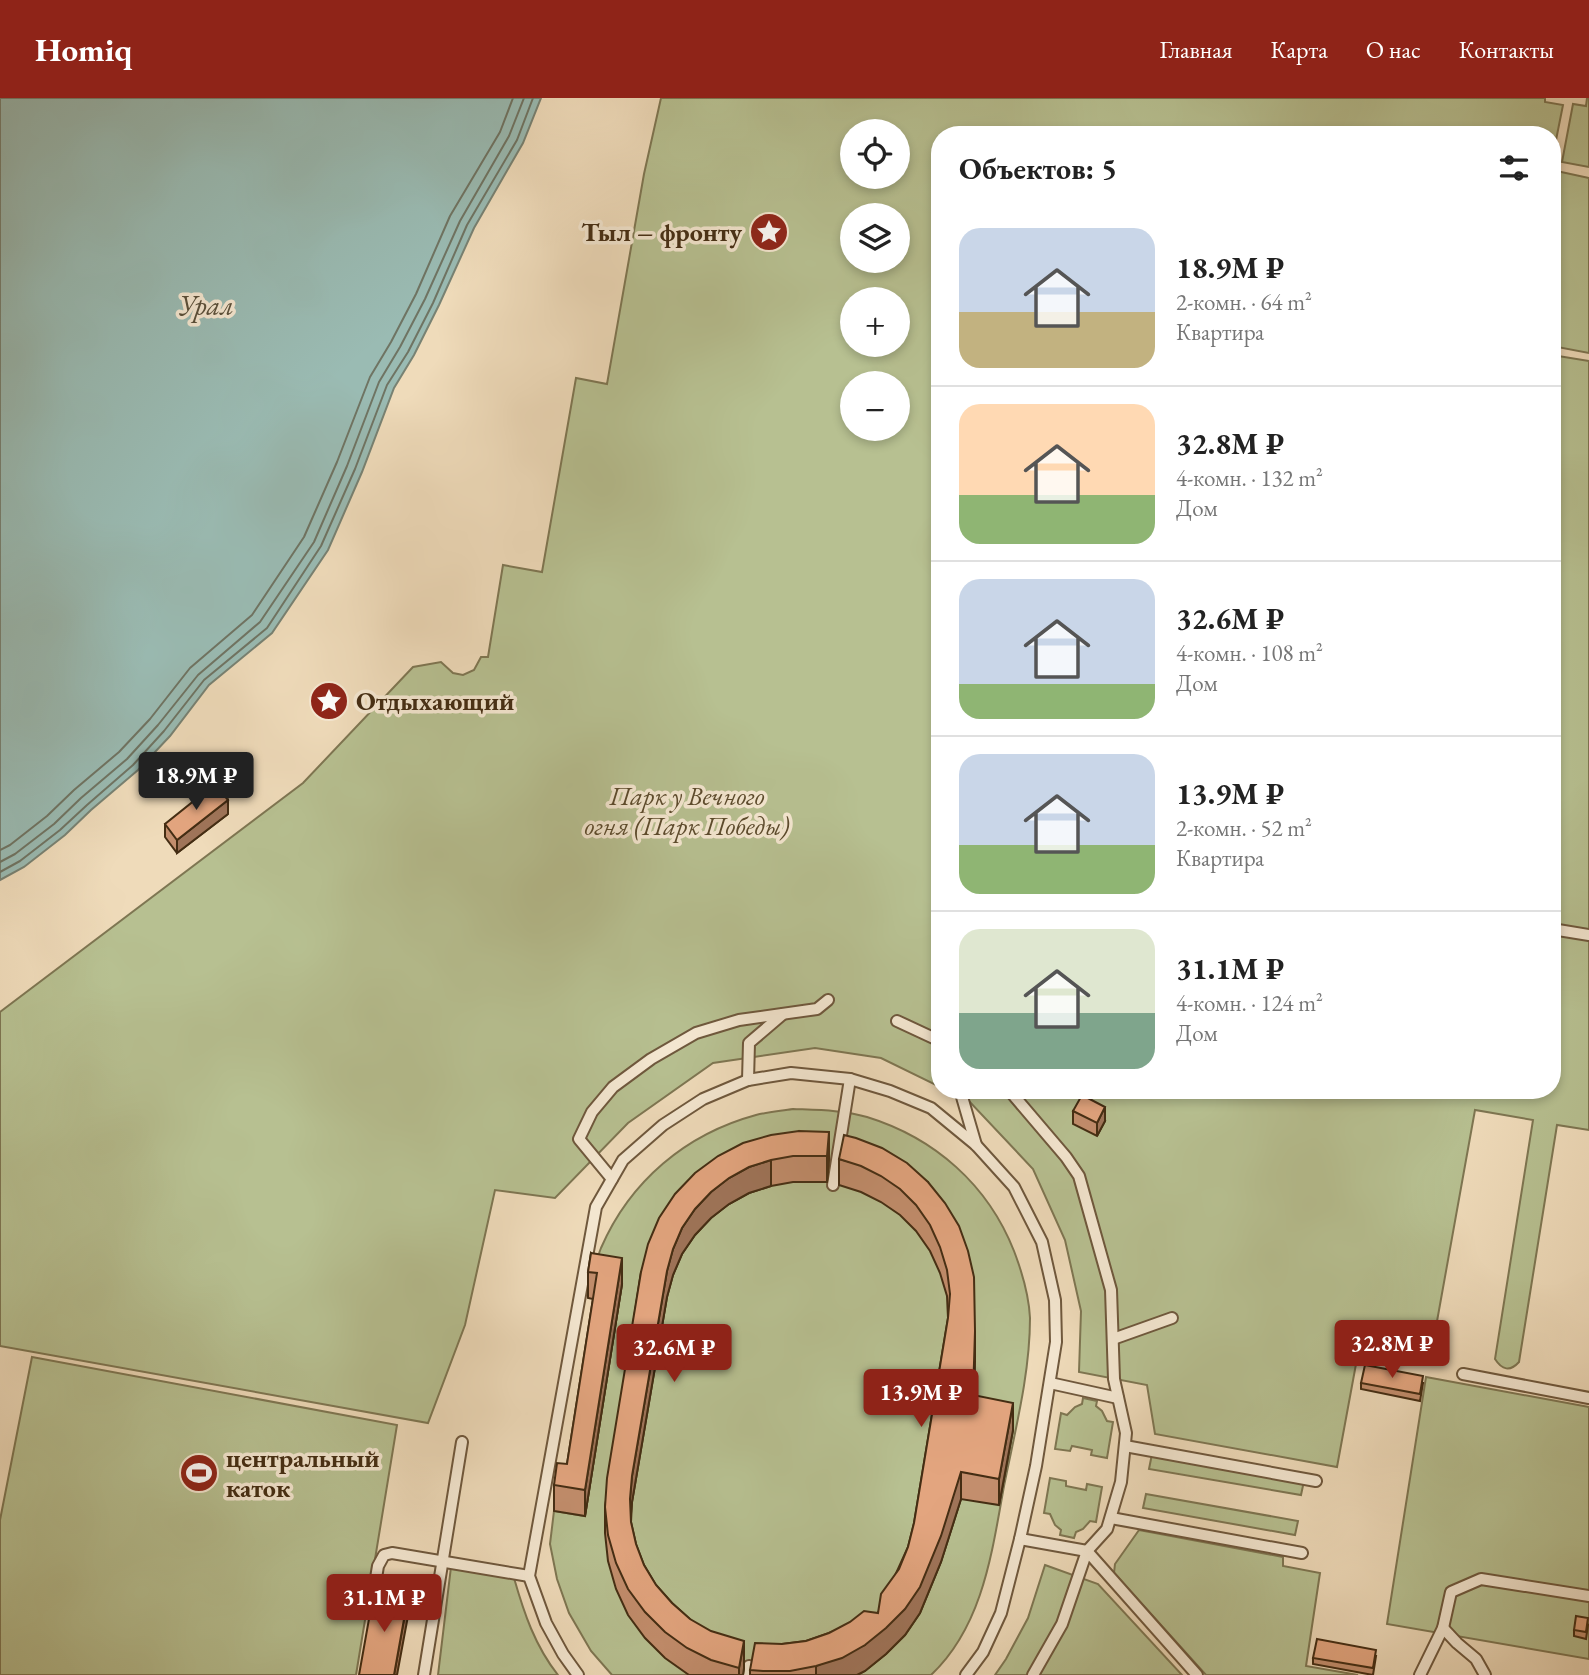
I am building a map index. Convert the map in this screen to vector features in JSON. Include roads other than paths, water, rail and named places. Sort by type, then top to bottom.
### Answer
[{"type":"lane","points":[[1561,930],[1589,935]]},
{"type":"lane","points":[[612,1179],[579,1139],[592,1112],[613,1087],[650,1059],[696,1032],[739,1020],[817,1009],[828,1000]]},
{"type":"lane","points":[[748,1080],[749,1043],[783,1014]]},
{"type":"lane","points":[[897,1020],[931,1037]]},
{"type":"lane","points":[[578,1675],[546,1623],[529,1576],[596,1207],[623,1160],[663,1125],[703,1099],[748,1080],[791,1073],[850,1079],[890,1091],[931,1108],[976,1144],[1014,1187],[1042,1242],[1055,1300],[1056,1342],[1036,1466],[1001,1614],[983,1652],[965,1675]]},
{"type":"lane","points":[[832,1185],[850,1079]]},
{"type":"lane","points":[[963,1099],[976,1144]]},
{"type":"lane","points":[[1017,1099],[1079,1176],[1111,1290],[1114,1379],[1126,1433],[1121,1482],[1107,1529],[1087,1551],[1062,1624],[1033,1675]]},
{"type":"lane","points":[[1113,1339],[1172,1318]]},
{"type":"lane","points":[[1463,1374],[1589,1398]]},
{"type":"lane","points":[[1050,1383],[1118,1398]]},
{"type":"lane","points":[[424,1675],[462,1442]]},
{"type":"lane","points":[[1125,1447],[1316,1481]]},
{"type":"lane","points":[[1111,1518],[1302,1553]]},
{"type":"lane","points":[[1020,1539],[1087,1551],[1196,1675]]},
{"type":"lane","points":[[372,1602],[378,1566],[384,1555],[392,1553],[529,1576]]},
{"type":"lane","points":[[1420,1675],[1443,1628],[1451,1592],[1481,1579],[1585,1595],[1589,1603]]},
{"type":"lane","points":[[1443,1628],[1476,1659],[1485,1675]]},
{"type":"water","name":"Урал","points":[[0,98],[541,98],[523,143],[474,228],[414,355],[394,388],[328,550],[272,633],[209,685],[170,736],[138,770],[65,835],[24,867],[0,880]]},
{"type":"place","name":"Тыл – фронту","points":[[769,232]]},
{"type":"place","name":"Отдыхающий","points":[[329,701]]},
{"type":"place","name":"центральный каток","points":[[199,1473]]},
{"type":"park label","name":"Парк у Вечного огня (Парк Победы)","points":[[687,811]]}]
